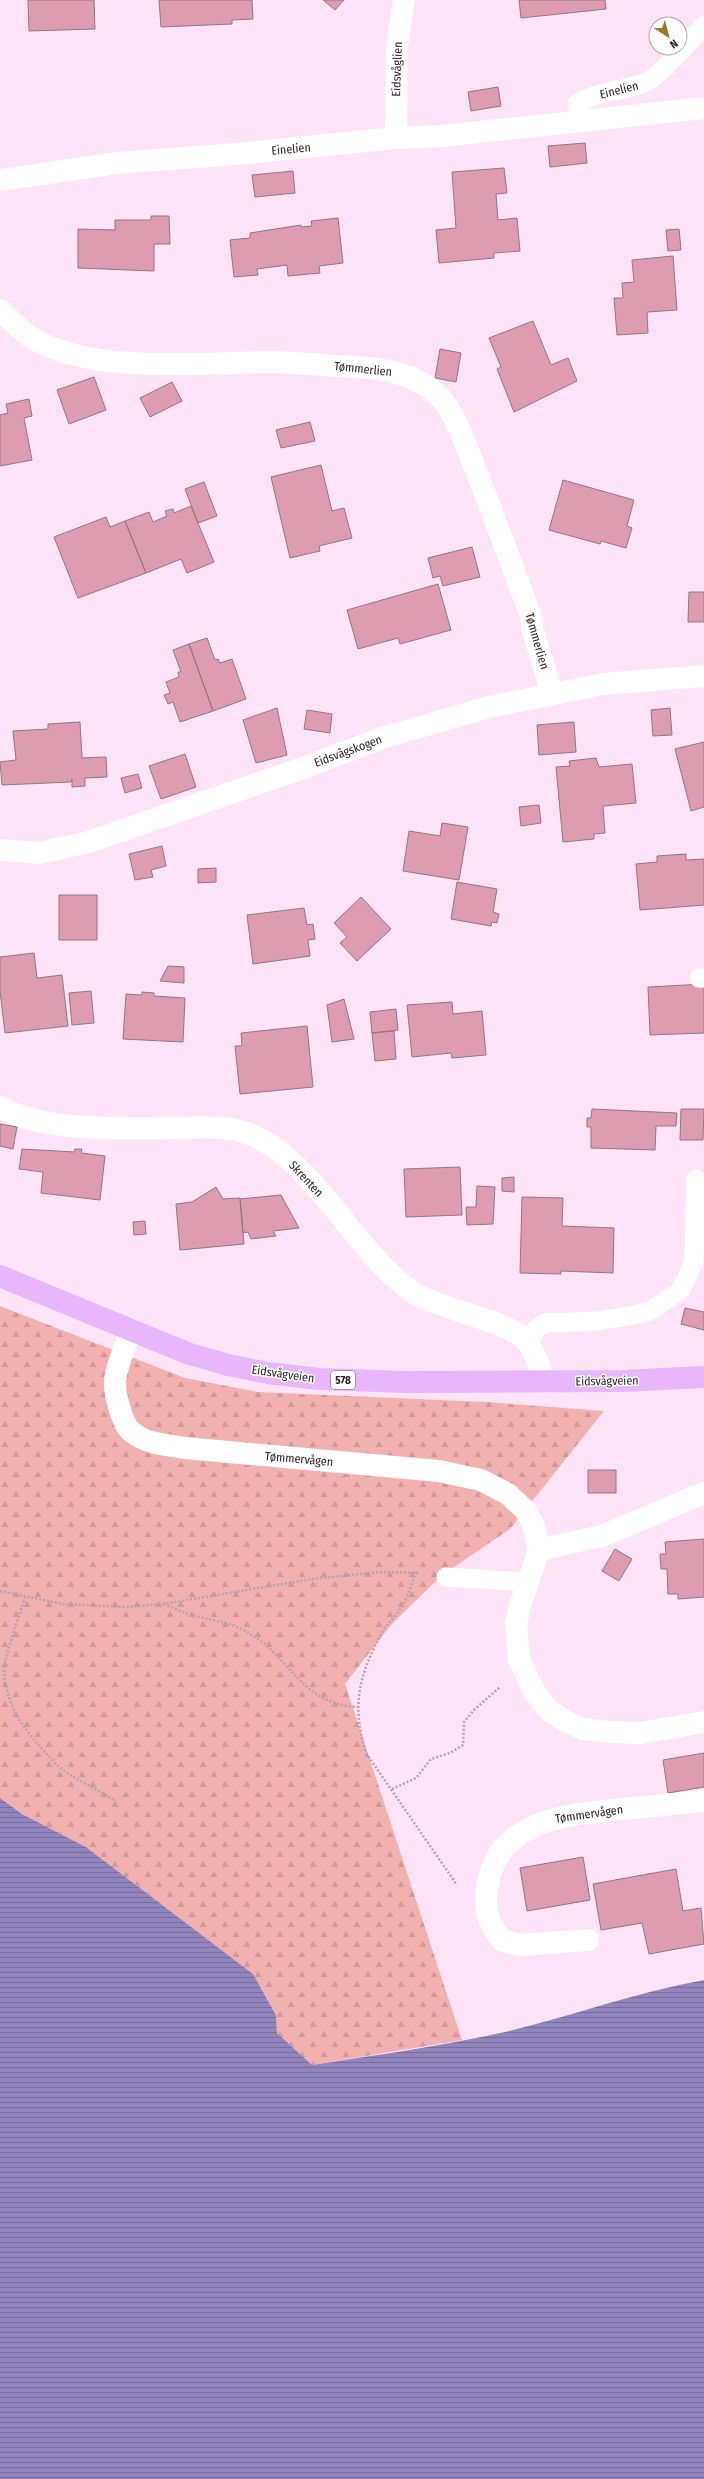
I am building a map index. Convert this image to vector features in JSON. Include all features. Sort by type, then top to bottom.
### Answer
[{"type":"main road","name":"Eidsvågveien","points":[[0,1276],[186,1354],[228,1366],[268,1373],[319,1380],[546,1382],[629,1381],[704,1377]]},
{"type":"street","name":"Eidsvåglien","points":[[396,138],[397,46],[404,0]]},
{"type":"street","name":"Einelien","points":[[0,180],[117,163],[237,154],[396,138],[442,136],[704,108]]},
{"type":"street","name":"Tømmerlien","points":[[0,310],[32,338],[56,349],[90,360],[232,364],[267,362],[393,370],[420,382],[437,393],[447,407],[465,442],[532,620],[532,628],[552,693]]},
{"type":"street","name":"Eidsvågskogen","points":[[0,850],[40,853],[90,842],[303,768],[382,738],[489,707],[552,693],[603,684],[704,676]]},
{"type":"street","name":"Skrenten","points":[[0,1106],[30,1120],[49,1123],[127,1128],[212,1128],[236,1130],[254,1136],[269,1144],[286,1158],[313,1185],[385,1269],[407,1288],[428,1301],[506,1327],[528,1343],[546,1382]]},
{"type":"street","name":"Tømmervågen","points":[[131,1330],[115,1381],[125,1423],[131,1432],[147,1441],[185,1448],[439,1471],[481,1480],[508,1494],[525,1510],[533,1522],[539,1550]]},
{"type":"street","points":[[704,1493],[602,1536],[539,1550],[516,1623],[519,1659],[524,1672],[535,1693],[550,1710],[564,1721],[583,1729],[640,1733],[704,1722]]},
{"type":"street","name":"Tømmervågen","points":[[588,1940],[522,1945],[503,1941],[488,1922],[486,1891],[489,1874],[499,1854],[525,1830],[544,1821],[584,1812],[704,1801]]},
{"type":"lane","name":"Einelien","points":[[582,120],[577,104],[587,97],[646,83],[681,52],[704,25]]},
{"type":"lane","points":[[528,1343],[537,1328],[545,1323],[598,1321],[645,1312],[667,1301],[680,1290],[694,1262],[696,1179]]},
{"type":"lane","points":[[446,1577],[528,1582]]},
{"type":"path","points":[[0,1591],[63,1604],[107,1607],[163,1604],[312,1579],[381,1572],[416,1572],[446,1577]]},
{"type":"path","points":[[416,1572],[407,1596],[398,1613],[384,1629],[362,1679],[357,1707],[359,1730],[366,1753],[392,1789],[464,1897],[486,1891]]},
{"type":"path","points":[[25,1597],[4,1669],[8,1691],[15,1712],[28,1735],[48,1752],[57,1764],[116,1801]]},
{"type":"path","points":[[163,1604],[195,1616],[215,1619],[232,1624],[256,1637],[298,1680],[320,1697],[339,1706],[357,1707]]},
{"type":"path","points":[[392,1789],[416,1778],[432,1759],[459,1749],[463,1745],[464,1722],[474,1710],[498,1687],[524,1672]]},
{"type":"green space","points":[[0,1306],[185,1378],[258,1392],[486,1402],[604,1411],[510,1529],[441,1576],[391,1625],[345,1684],[462,2040],[312,2065],[277,2033],[276,2014],[253,1974],[86,1847],[22,1814],[0,1798]]},
{"type":"shaded area","points":[[0,1798],[22,1814],[86,1847],[253,1974],[276,2015],[277,2033],[312,2065],[421,2048],[514,2030],[622,1999],[704,1980],[704,2479],[0,2479]]},
{"type":"building","points":[[28,0],[94,0],[95,29],[29,31]]},
{"type":"building","points":[[159,0],[252,0],[253,19],[232,20],[232,24],[161,27]]},
{"type":"building","points":[[323,0],[344,0],[335,10]]},
{"type":"building","points":[[519,0],[605,0],[606,9],[521,18]]},
{"type":"building","points":[[498,87],[501,106],[471,111],[468,92]]},
{"type":"building","points":[[585,143],[587,163],[550,167],[548,146]]},
{"type":"building","points":[[504,168],[507,193],[496,194],[498,220],[517,218],[520,251],[494,253],[494,258],[439,263],[436,230],[456,228],[452,172]]},
{"type":"building","points":[[293,171],[295,193],[255,197],[252,175]]},
{"type":"building","points":[[151,216],[169,216],[170,244],[154,244],[154,271],[78,268],[78,229],[115,230],[115,220],[151,220]]},
{"type":"building","points":[[338,218],[343,263],[319,266],[320,273],[288,276],[287,265],[257,269],[258,275],[234,277],[230,240],[250,238],[250,233],[301,225],[301,227],[312,226],[311,221]]},
{"type":"building","points":[[679,229],[681,250],[668,251],[666,230]]},
{"type":"building","points":[[673,256],[677,310],[647,312],[648,333],[617,335],[614,298],[623,298],[622,283],[634,282],[632,260]]},
{"type":"building","points":[[533,321],[551,365],[568,358],[577,381],[514,412],[497,369],[501,367],[489,338]]},
{"type":"building","points":[[440,349],[461,353],[456,382],[435,378]]},
{"type":"building","points":[[94,377],[106,410],[69,424],[57,390]]},
{"type":"building","points":[[172,382],[182,401],[150,417],[140,398]]},
{"type":"building","points":[[29,399],[32,416],[24,418],[32,460],[0,466],[0,415],[8,413],[6,404]]},
{"type":"building","points":[[310,422],[315,441],[281,448],[276,430]]},
{"type":"building","points":[[321,465],[332,511],[344,508],[352,538],[319,546],[320,551],[290,558],[271,477]]},
{"type":"building","points":[[563,480],[634,500],[627,526],[632,528],[626,548],[601,541],[600,544],[549,530]]},
{"type":"building","points":[[204,482],[217,516],[198,523],[185,489]]},
{"type":"building","points":[[191,506],[214,562],[187,573],[181,559],[146,573],[125,521],[149,512],[153,522],[167,516],[165,511],[173,509],[174,513]]},
{"type":"building","points":[[106,517],[110,527],[125,521],[146,573],[78,598],[54,537]]},
{"type":"building","points":[[472,547],[480,577],[443,586],[440,576],[433,578],[428,558]]},
{"type":"building","points":[[438,584],[451,630],[400,644],[398,638],[358,649],[347,610]]},
{"type":"building","points":[[689,592],[704,592],[704,622],[688,622]]},
{"type":"building","points":[[207,638],[215,660],[218,659],[220,663],[232,659],[246,699],[213,711],[189,644]]},
{"type":"building","points":[[189,644],[213,711],[180,722],[173,702],[168,704],[164,695],[170,693],[166,682],[179,677],[178,672],[181,672],[173,650]]},
{"type":"building","points":[[277,708],[287,755],[256,763],[243,720]]},
{"type":"building","points":[[670,708],[672,735],[653,736],[651,710]]},
{"type":"building","points":[[307,710],[332,714],[330,733],[304,729]]},
{"type":"building","points":[[80,722],[82,758],[106,757],[107,777],[85,778],[85,786],[72,787],[72,779],[71,782],[2,785],[0,762],[16,760],[13,731],[48,729],[48,724]]},
{"type":"building","points":[[574,722],[576,752],[539,755],[537,725]]},
{"type":"building","points":[[704,742],[704,807],[691,811],[675,749]]},
{"type":"building","points":[[185,754],[196,787],[161,799],[149,766]]},
{"type":"building","points":[[596,758],[599,767],[632,764],[636,803],[603,806],[605,833],[594,834],[594,839],[563,842],[556,767],[570,766],[569,761]]},
{"type":"building","points":[[138,774],[142,788],[125,793],[121,778]]},
{"type":"building","points":[[539,805],[541,823],[521,826],[519,807]]},
{"type":"building","points":[[442,823],[468,827],[459,880],[403,871],[409,831],[440,836]]},
{"type":"building","points":[[162,846],[166,866],[151,870],[153,877],[135,880],[129,854]]},
{"type":"building","points":[[686,854],[686,860],[704,859],[704,905],[640,910],[636,864],[657,862],[657,856]]},
{"type":"building","points":[[216,868],[216,882],[198,883],[198,869]]},
{"type":"building","points":[[457,882],[497,889],[493,912],[499,914],[497,923],[492,922],[491,926],[451,919]]},
{"type":"building","points":[[59,895],[97,895],[97,940],[59,940]]},
{"type":"building","points":[[361,897],[391,929],[357,961],[340,943],[347,937],[334,923]]},
{"type":"building","points":[[304,908],[307,925],[313,924],[315,939],[308,940],[310,956],[253,964],[247,915]]},
{"type":"building","points":[[34,953],[37,978],[62,975],[68,1026],[5,1033],[0,991],[0,957]]},
{"type":"building","points":[[168,966],[184,967],[184,983],[160,981]]},
{"type":"building","points":[[704,984],[704,1033],[650,1035],[648,987]]},
{"type":"building","points":[[91,991],[94,1023],[72,1025],[69,993]]},
{"type":"building","points":[[142,992],[154,993],[154,996],[185,998],[183,1042],[123,1039],[126,994],[142,995]]},
{"type":"building","points":[[344,999],[354,1039],[332,1042],[327,1005]]},
{"type":"building","points":[[452,1002],[453,1014],[482,1011],[486,1055],[452,1058],[451,1053],[412,1057],[407,1005]]},
{"type":"building","points":[[396,1009],[398,1030],[372,1033],[370,1012]]},
{"type":"building","points":[[307,1026],[313,1087],[240,1094],[235,1046],[242,1046],[241,1033]]},
{"type":"building","points":[[394,1031],[396,1059],[375,1061],[372,1033]]},
{"type":"building","points":[[592,1109],[677,1113],[676,1126],[656,1126],[655,1150],[591,1148],[591,1127],[587,1127],[587,1118],[591,1118]]},
{"type":"building","points":[[681,1109],[704,1109],[703,1140],[680,1140]]},
{"type":"building","points":[[0,1124],[17,1127],[13,1149],[0,1146]]},
{"type":"building","points":[[22,1149],[74,1152],[75,1149],[82,1149],[81,1153],[105,1156],[100,1200],[41,1193],[43,1172],[19,1169]]},
{"type":"building","points":[[460,1167],[462,1215],[406,1217],[404,1169]]},
{"type":"building","points":[[514,1177],[514,1192],[502,1191],[502,1178]]},
{"type":"building","points":[[477,1186],[495,1187],[493,1224],[467,1225],[466,1207],[476,1207]]},
{"type":"building","points":[[216,1187],[223,1199],[240,1198],[244,1244],[180,1250],[176,1204],[192,1202]]},
{"type":"building","points":[[281,1195],[299,1228],[273,1231],[276,1236],[251,1239],[248,1232],[243,1233],[240,1199]]},
{"type":"building","points":[[522,1197],[563,1198],[562,1226],[614,1228],[613,1273],[561,1271],[561,1274],[520,1273]]},
{"type":"building","points":[[145,1221],[146,1234],[134,1235],[133,1222]]},
{"type":"building","points":[[685,1308],[704,1312],[704,1330],[681,1324]]},
{"type":"building","points":[[588,1470],[616,1470],[616,1493],[588,1493]]},
{"type":"building","points":[[704,1539],[704,1597],[678,1599],[678,1594],[668,1594],[667,1569],[661,1569],[660,1554],[666,1554],[665,1542]]},
{"type":"building","points":[[615,1549],[632,1559],[619,1581],[602,1571]]},
{"type":"building","points":[[704,1753],[704,1787],[668,1793],[663,1760]]},
{"type":"building","points":[[583,1857],[590,1900],[527,1911],[520,1868]]},
{"type":"building","points":[[676,1869],[683,1911],[701,1908],[704,1944],[649,1954],[642,1923],[601,1930],[593,1884]]}]
